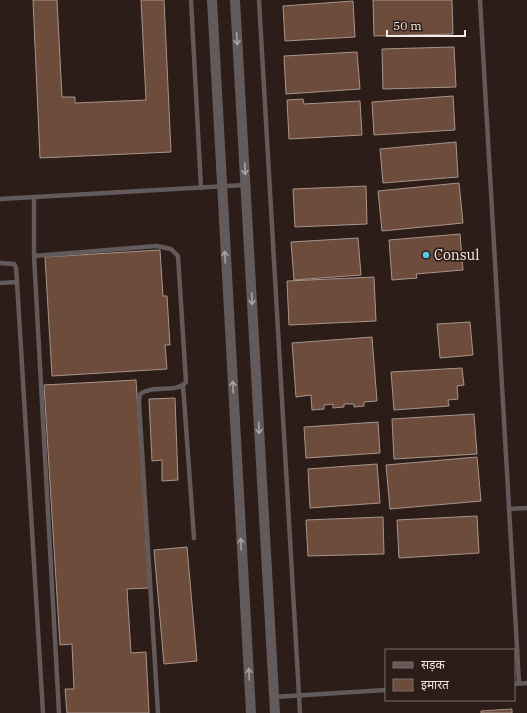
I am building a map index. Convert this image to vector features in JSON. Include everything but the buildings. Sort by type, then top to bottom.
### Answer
[{"type":"street","points":[[212,0],[251,713]]},
{"type":"street","points":[[235,0],[275,713]]},
{"type":"lane","points":[[191,0],[201,188]]},
{"type":"lane","points":[[259,0],[300,713]]},
{"type":"lane","points":[[480,0],[509,509],[517,683],[527,683]]},
{"type":"lane","points":[[0,199],[245,185]]},
{"type":"lane","points":[[34,197],[34,256],[59,713]]},
{"type":"lane","points":[[34,256],[157,246],[171,249],[178,256],[186,382],[183,385],[194,538]]},
{"type":"lane","points":[[0,263],[14,264],[16,268],[43,713]]},
{"type":"lane","points":[[0,283],[17,282]]},
{"type":"lane","points":[[158,713],[139,402],[140,394],[147,390],[179,387],[183,385]]},
{"type":"lane","points":[[509,509],[527,508]]},
{"type":"lane","points":[[274,697],[385,690]]},
{"type":"place","name":"Consul","points":[[426,255]]}]
